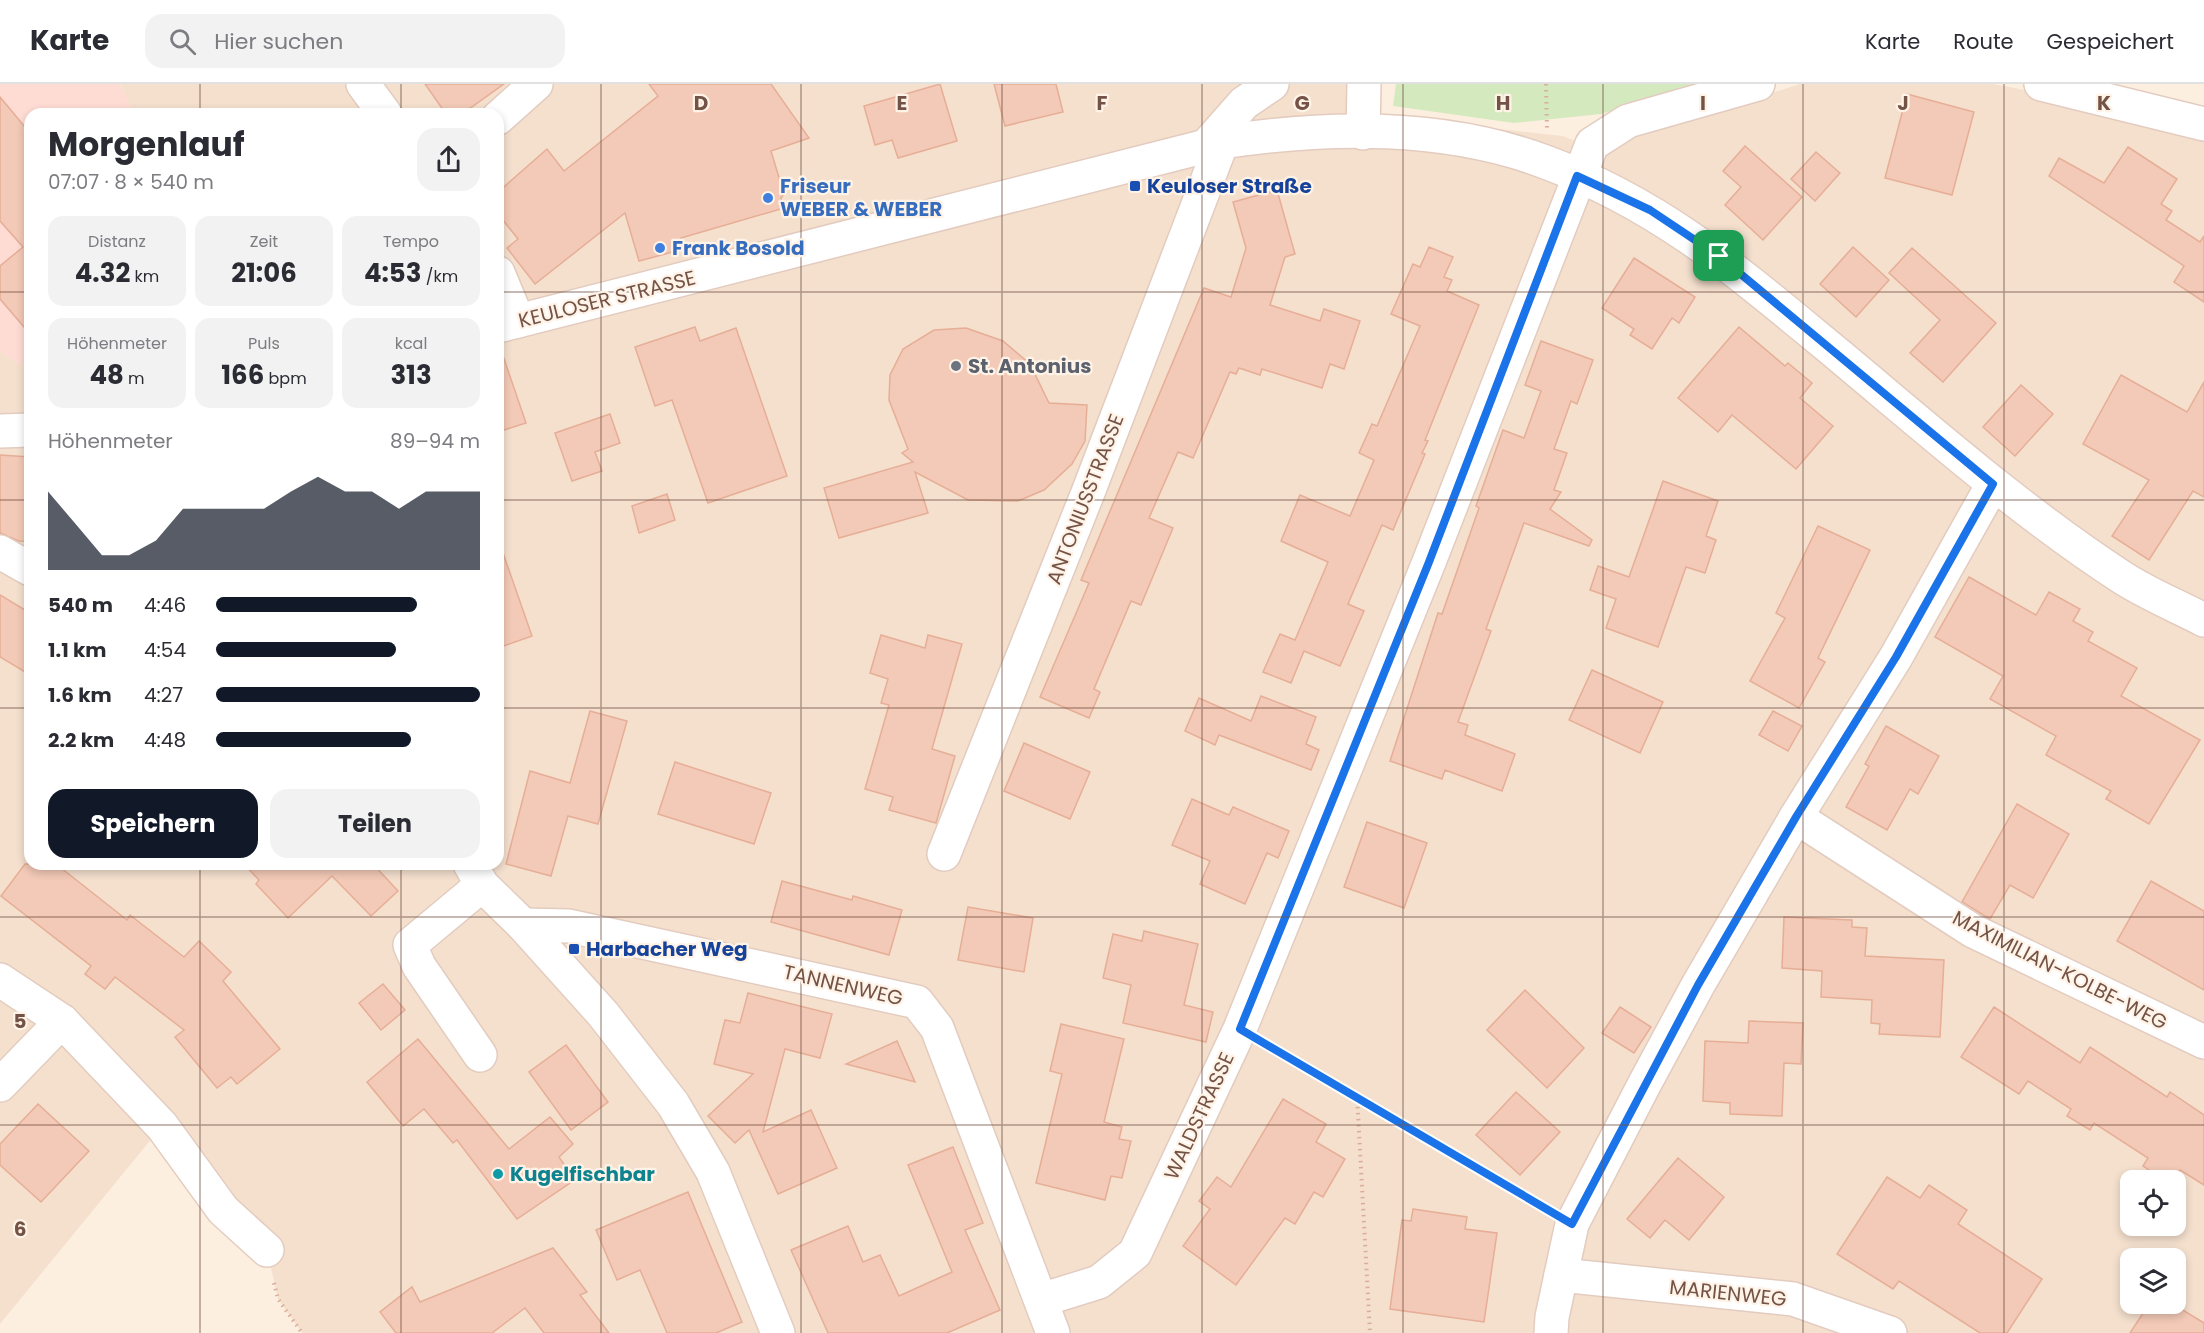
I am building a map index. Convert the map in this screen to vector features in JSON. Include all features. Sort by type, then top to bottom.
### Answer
[{"type":"street","points":[[363,84],[381,108]]},
{"type":"street","points":[[504,113],[536,84]]},
{"type":"street","points":[[1214,143],[1244,103],[1272,84]]},
{"type":"street","points":[[1363,133],[1364,84]]},
{"type":"street","name":"WALDSTRASSE","points":[[1041,1300],[1099,1282],[1135,1253],[1240,1029],[1429,562],[1563,169],[1592,144],[1628,122],[1758,84]]},
{"type":"street","points":[[2041,84],[2204,124]]},
{"type":"street","name":"KEULOSER STRASSE","points":[[508,324],[1214,143],[1266,135],[1363,133],[1433,136],[1501,148],[1563,169],[1650,210],[1719,256],[1993,484],[2126,579],[2204,620]]},
{"type":"street","name":"ANTONIUSSTRASSE","points":[[944,854],[1089,490],[1214,143]]},
{"type":"street","points":[[504,304],[508,324]]},
{"type":"street","points":[[0,431],[24,430]]},
{"type":"street","points":[[1551,1333],[1552,1317],[1572,1224],[1698,985],[1796,817],[1896,657],[1993,484]]},
{"type":"street","points":[[0,552],[24,566]]},
{"type":"street","name":"MAXIMILIAN-KOLBE-WEG","points":[[1796,817],[1973,931],[2204,1042]]},
{"type":"street","points":[[480,1055],[419,966],[410,945],[476,875],[625,1041],[673,1104],[713,1172],[778,1333]]},
{"type":"street","name":"TANNENWEG","points":[[523,926],[569,926],[917,1002],[937,1028],[1053,1333]]},
{"type":"street","points":[[0,980],[62,1021],[162,1126],[223,1210],[267,1250]]},
{"type":"street","points":[[0,1085],[62,1021]]},
{"type":"street","name":"MARIENWEG","points":[[1561,1275],[1793,1299],[1890,1333]]},
{"type":"path","points":[[1546,84],[1563,169]]},
{"type":"path","points":[[1240,1029],[1357,1095],[1572,1224]]},
{"type":"path","points":[[1357,1095],[1370,1333]]},
{"type":"path","points":[[267,1250],[278,1299],[302,1333]]},
{"type":"shaded area","points":[[0,84],[120,84],[131,108],[24,108],[24,368],[0,350]]},
{"type":"shaded area","points":[[120,84],[1373,84],[1373,115],[1563,136],[1595,149],[1800,84],[1993,84],[2204,124],[2204,1333],[302,1333],[278,1299],[267,1250],[162,1126],[0,1324],[0,350],[24,368],[24,870],[504,870],[504,108],[131,108]]},
{"type":"green space","points":[[1396,84],[1701,84],[1601,114],[1514,123],[1393,106]]},
{"type":"building","points":[[425,84],[504,84],[470,108],[442,108]]},
{"type":"building","points":[[649,84],[771,84],[809,138],[771,151],[784,194],[781,198],[784,208],[681,238],[684,249],[639,261],[625,213],[535,284],[507,248],[518,239],[504,222],[504,187],[547,149],[564,171],[658,96]]},
{"type":"building","points":[[940,84],[957,141],[898,158],[892,140],[875,145],[864,106]]},
{"type":"building","points":[[994,84],[1056,84],[1063,112],[1005,126]]},
{"type":"building","points":[[1907,94],[1974,112],[1952,195],[1885,178]]},
{"type":"building","points":[[0,97],[24,126],[24,327],[0,299],[0,266],[23,247],[0,221]]},
{"type":"building","points":[[1745,146],[1802,197],[1763,240],[1725,205],[1741,187],[1723,171]]},
{"type":"building","points":[[2128,147],[2177,179],[2161,204],[2172,211],[2166,220],[2200,242],[2204,236],[2204,302],[2174,282],[2184,266],[2049,176],[2059,158],[2104,183]]},
{"type":"building","points":[[1816,152],[1840,173],[1815,201],[1791,179]]},
{"type":"building","points":[[1277,190],[1295,254],[1285,257],[1270,305],[1320,321],[1324,309],[1360,321],[1344,369],[1330,364],[1322,388],[1262,369],[1260,375],[1239,368],[1236,374],[1230,372],[1193,458],[1178,452],[1149,518],[1173,528],[1141,605],[1131,601],[1094,689],[1100,692],[1089,718],[1040,697],[1089,583],[1081,580],[1204,288],[1231,297],[1246,248],[1233,202]]},
{"type":"building","points":[[1429,247],[1453,257],[1444,277],[1452,280],[1447,291],[1479,305],[1425,440],[1428,441],[1422,453],[1425,454],[1393,530],[1382,525],[1348,604],[1364,611],[1340,666],[1304,651],[1291,683],[1263,672],[1280,634],[1295,640],[1328,562],[1281,541],[1300,495],[1350,516],[1374,460],[1359,453],[1372,424],[1377,426],[1420,326],[1391,314],[1413,264],[1420,267]]},
{"type":"building","points":[[1853,247],[1889,280],[1856,317],[1820,284]]},
{"type":"building","points":[[1912,248],[1996,323],[1943,382],[1910,353],[1940,320],[1889,273]]},
{"type":"building","points":[[1634,258],[1695,297],[1679,323],[1672,318],[1652,349],[1630,335],[1634,329],[1602,308]]},
{"type":"building","points":[[695,327],[700,341],[736,328],[787,476],[708,503],[672,400],[655,406],[635,347]]},
{"type":"building","points":[[1739,327],[1785,366],[1788,363],[1812,383],[1800,398],[1833,426],[1796,469],[1732,415],[1718,432],[1678,398]]},
{"type":"building","points":[[966,328],[1003,341],[1030,364],[1049,403],[1087,405],[1085,441],[1072,464],[1044,490],[1018,501],[968,500],[915,472],[928,513],[839,538],[824,488],[913,462],[902,453],[908,449],[889,400],[890,375],[903,349],[934,330]]},
{"type":"building","points":[[1541,341],[1593,360],[1577,404],[1571,401],[1554,449],[1567,453],[1554,490],[1561,492],[1550,509],[1592,540],[1589,546],[1524,523],[1486,629],[1491,631],[1458,722],[1468,725],[1465,735],[1515,754],[1502,791],[1445,770],[1442,779],[1390,761],[1438,613],[1442,614],[1479,508],[1476,506],[1503,430],[1524,438],[1541,391],[1525,385]]},
{"type":"building","points":[[504,359],[526,423],[504,430]]},
{"type":"building","points":[[2121,375],[2187,412],[2204,382],[2204,497],[2193,491],[2149,560],[2112,536],[2149,480],[2083,444]]},
{"type":"building","points":[[2021,385],[2053,414],[2015,456],[1983,427]]},
{"type":"building","points":[[610,414],[620,443],[595,452],[602,471],[572,481],[555,433]]},
{"type":"building","points":[[0,455],[24,457],[24,541],[0,533]]},
{"type":"building","points":[[1663,481],[1718,501],[1706,536],[1716,540],[1705,573],[1686,567],[1658,647],[1606,628],[1616,599],[1590,590],[1598,566],[1629,577]]},
{"type":"building","points":[[667,494],[675,520],[639,533],[632,506]]},
{"type":"building","points":[[1818,526],[1870,550],[1818,658],[1825,662],[1799,708],[1750,681],[1785,618],[1776,613]]},
{"type":"building","points":[[504,556],[532,636],[504,646]]},
{"type":"building","points":[[1969,577],[2036,615],[2049,592],[2080,609],[2073,621],[2093,632],[2088,641],[2137,668],[2121,696],[2200,740],[2149,824],[2106,799],[2111,791],[2046,755],[2056,736],[1990,699],[2003,676],[1935,637]]},
{"type":"building","points":[[0,595],[24,609],[24,671],[0,657]]},
{"type":"building","points":[[881,635],[925,648],[928,635],[962,644],[932,749],[955,756],[936,823],[889,810],[893,797],[865,789],[889,705],[881,703],[888,679],[870,673]]},
{"type":"building","points":[[1592,670],[1663,702],[1640,753],[1569,720]]},
{"type":"building","points":[[1261,696],[1316,717],[1306,744],[1319,750],[1311,770],[1219,735],[1215,745],[1185,731],[1199,698],[1251,721]]},
{"type":"building","points":[[590,711],[627,721],[598,824],[568,816],[551,876],[506,864],[530,771],[570,783]]},
{"type":"building","points":[[1773,711],[1802,726],[1788,751],[1759,735]]},
{"type":"building","points":[[1886,726],[1939,756],[1918,794],[1910,789],[1887,830],[1846,807],[1869,766],[1865,764]]},
{"type":"building","points":[[1024,743],[1090,772],[1070,819],[1004,791]]},
{"type":"building","points":[[675,762],[771,793],[754,844],[658,814]]},
{"type":"building","points":[[1192,799],[1229,815],[1233,807],[1289,831],[1278,858],[1267,853],[1245,904],[1200,884],[1210,861],[1172,845]]},
{"type":"building","points":[[2017,804],[2069,834],[2033,898],[2010,885],[1990,919],[1962,902]]},
{"type":"building","points":[[1367,822],[1427,843],[1404,908],[1344,887]]},
{"type":"building","points":[[24,865],[24,870],[64,870],[127,920],[130,915],[184,957],[199,941],[231,972],[223,981],[280,1049],[237,1084],[231,1077],[217,1088],[175,1037],[184,1030],[115,977],[105,989],[85,974],[91,966],[1,896]]},
{"type":"building","points":[[250,870],[379,870],[398,891],[371,916],[332,876],[288,918],[256,884],[259,880]]},
{"type":"building","points":[[782,881],[852,900],[853,896],[902,910],[889,955],[771,922]]},
{"type":"building","points":[[2151,881],[2204,911],[2204,990],[2117,941]]},
{"type":"building","points":[[968,907],[1033,918],[1024,972],[958,960]]},
{"type":"building","points":[[1784,917],[1852,920],[1852,927],[1867,928],[1865,956],[1944,960],[1940,1037],[1879,1034],[1880,1024],[1871,1023],[1872,1000],[1821,997],[1822,971],[1782,968]]},
{"type":"building","points":[[1144,931],[1198,944],[1184,1005],[1213,1012],[1206,1042],[1123,1023],[1131,985],[1103,978],[1113,934],[1142,941]]},
{"type":"building","points":[[383,984],[405,1010],[381,1030],[359,1003]]},
{"type":"building","points":[[1525,990],[1584,1048],[1547,1088],[1487,1030]]},
{"type":"building","points":[[748,993],[832,1014],[820,1058],[785,1049],[763,1132],[811,1110],[837,1168],[778,1194],[749,1130],[735,1143],[708,1116],[753,1074],[714,1064],[725,1020],[740,1023]]},
{"type":"building","points":[[1620,1007],[1651,1027],[1634,1053],[1602,1033]]},
{"type":"building","points":[[1994,1007],[2080,1063],[2090,1047],[2167,1097],[2170,1092],[2204,1115],[2204,1185],[2186,1174],[2186,1170],[2149,1170],[2143,1166],[2148,1158],[2094,1123],[2090,1130],[2067,1116],[2071,1109],[2028,1081],[2019,1094],[1961,1057]]},
{"type":"building","points":[[1749,1021],[1803,1023],[1801,1064],[1784,1063],[1782,1116],[1730,1114],[1730,1103],[1703,1101],[1705,1041],[1748,1043]]},
{"type":"building","points":[[1061,1024],[1124,1039],[1104,1122],[1122,1127],[1119,1139],[1131,1141],[1122,1178],[1111,1176],[1105,1200],[1036,1183],[1062,1074],[1050,1071]]},
{"type":"building","points":[[418,1039],[509,1149],[550,1117],[573,1144],[559,1157],[570,1173],[570,1183],[517,1219],[457,1140],[453,1143],[424,1109],[403,1126],[367,1082]]},
{"type":"building","points":[[897,1041],[915,1082],[846,1064]]},
{"type":"building","points":[[566,1045],[608,1102],[571,1130],[529,1072]]},
{"type":"building","points":[[1516,1092],[1560,1132],[1520,1175],[1476,1135]]},
{"type":"building","points":[[1283,1099],[1326,1124],[1316,1142],[1345,1159],[1323,1197],[1314,1192],[1295,1224],[1285,1218],[1236,1285],[1183,1246],[1210,1209],[1199,1201],[1217,1177],[1231,1187]]},
{"type":"building","points":[[38,1104],[89,1151],[41,1202],[0,1165],[0,1144]]},
{"type":"building","points":[[953,1147],[983,1223],[965,1230],[1000,1310],[947,1333],[828,1333],[791,1250],[848,1226],[863,1262],[880,1255],[899,1296],[952,1272],[908,1165]]},
{"type":"building","points":[[1678,1158],[1724,1197],[1689,1240],[1665,1220],[1650,1238],[1627,1219]]},
{"type":"building","points":[[1887,1177],[1920,1198],[1929,1185],[1967,1210],[1958,1224],[2042,1279],[2007,1333],[1980,1333],[1899,1281],[1893,1289],[1837,1254]]},
{"type":"building","points":[[688,1192],[742,1322],[716,1333],[667,1333],[640,1270],[617,1280],[596,1230]]},
{"type":"building","points":[[1413,1209],[1467,1217],[1465,1229],[1497,1233],[1484,1322],[1390,1309],[1402,1220],[1411,1221]]},
{"type":"building","points":[[553,1248],[587,1292],[580,1295],[609,1333],[544,1333],[525,1308],[492,1333],[396,1333],[380,1312],[412,1287],[420,1302]]},
{"type":"building","points":[[2186,1312],[2204,1323],[2204,1333],[2130,1333],[2142,1314],[2186,1314]]},
{"type":"place","name":"Keuloser Straße","points":[[1135,186]]},
{"type":"place","name":"Friseur WEBER & WEBER","points":[[768,198]]},
{"type":"place","name":"Frank Bosold","points":[[660,248]]},
{"type":"place","name":"St. Antonius","points":[[956,366]]},
{"type":"place","name":"Harbacher Weg","points":[[574,949]]},
{"type":"place","name":"Kugelfischbar","points":[[498,1174]]},
{"type":"route","points":[[1577,176],[1650,210],[1719,256],[1993,484],[1896,657],[1796,817],[1698,985],[1572,1224],[1357,1095],[1240,1029],[1429,562],[1577,176]]}]
